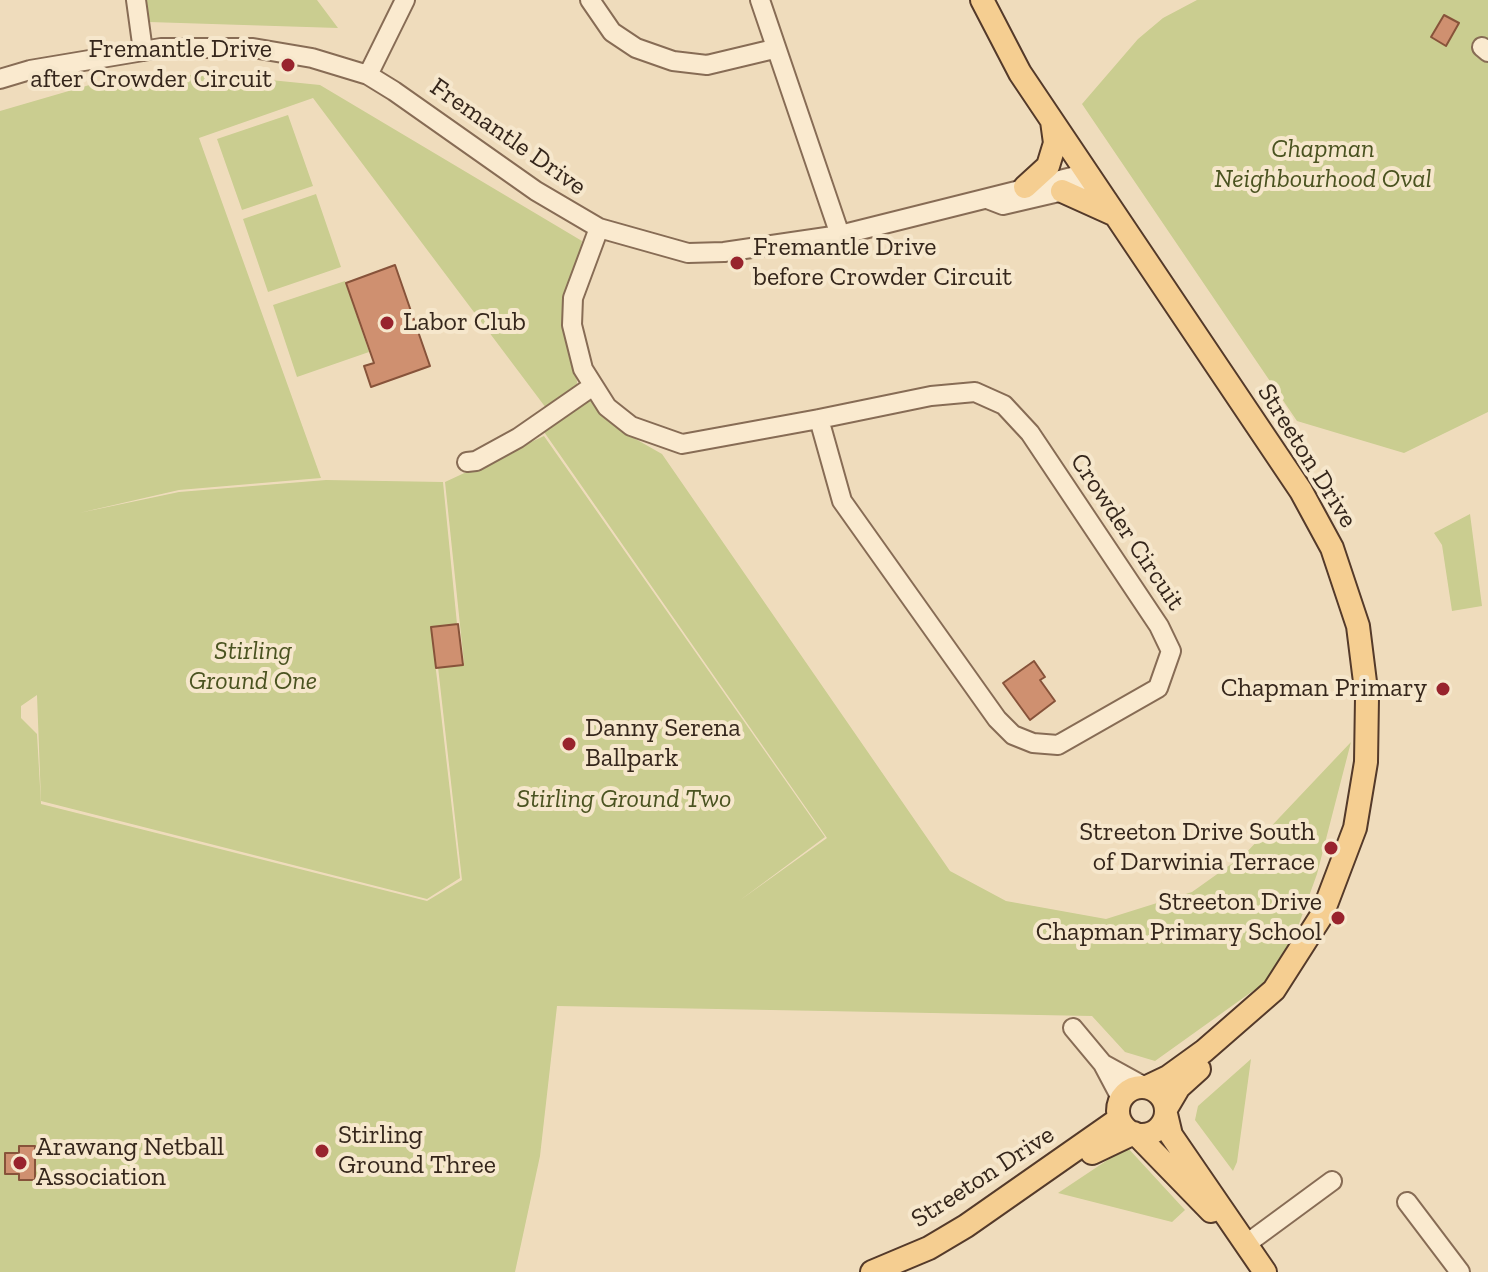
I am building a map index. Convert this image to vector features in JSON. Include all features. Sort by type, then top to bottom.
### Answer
[{"type":"main road","name":"Streeton Drive","points":[[982,0],[1020,73],[1301,491],[1332,548],[1347,588],[1360,641],[1367,698],[1366,762],[1355,828],[1322,915],[1274,990],[1204,1051],[1168,1077],[1145,1087]]},
{"type":"main road","points":[[1025,187],[1048,166],[1055,143],[1052,121]]},
{"type":"main road","points":[[1062,191],[1117,217]]},
{"type":"main road","name":"Streeton Drive","points":[[1166,1111],[1189,1077],[1229,1048],[1273,1003],[1274,990]]},
{"type":"main road","points":[[1239,1238],[1128,1121],[1129,1089],[1145,1087],[1160,1095],[1171,1135],[1265,1272]]},
{"type":"main road","points":[[1128,1121],[1157,1129],[1166,1111]]},
{"type":"main road","name":"Streeton Drive","points":[[872,1272],[929,1248],[1128,1121]]},
{"type":"main road","name":"Streeton Drive","points":[[900,1272],[949,1249],[1106,1144],[1128,1121]]},
{"type":"street","points":[[136,0],[143,51]]},
{"type":"street","points":[[368,75],[405,0]]},
{"type":"street","points":[[590,0],[612,32],[636,48],[673,61],[707,65],[774,49]]},
{"type":"street","points":[[760,0],[774,49],[840,235]]},
{"type":"street","name":"Fremantle Drive","points":[[0,79],[30,70],[189,46],[216,46],[312,58],[368,75],[437,119],[536,191],[599,228],[688,253],[724,252],[840,235],[990,200],[1000,193],[1025,187],[1092,179]]},
{"type":"street","name":"Fremantle Drive","points":[[990,200],[1003,205],[1062,191],[1092,179]]},
{"type":"street","name":"Crowder Circuit","points":[[599,228],[573,298],[576,348],[593,386],[607,407],[631,426],[682,444],[931,396],[975,392],[1004,405],[1030,433],[1159,626],[1171,651],[1158,688],[1058,745],[1033,743],[1013,735],[997,719],[842,501],[819,419]]},
{"type":"street","points":[[467,462],[476,461],[518,438],[593,386]]},
{"type":"street","points":[[1073,1028],[1103,1064],[1128,1121]]},
{"type":"street","points":[[1103,1064],[1145,1087]]},
{"type":"street","points":[[1239,1238],[1332,1181]]},
{"type":"street","points":[[1407,1202],[1460,1272]]},
{"type":"green space","points":[[144,0],[317,0],[338,28],[149,22]]},
{"type":"green space","name":"Chapman Neighbourhood Oval","points":[[1197,0],[1488,0],[1488,412],[1404,453],[1297,421],[1082,104],[1138,39],[1163,18]]},
{"type":"green space","points":[[211,74],[320,85],[582,241],[567,310],[578,389],[546,408],[313,98],[199,138],[321,478],[179,490],[79,513],[179,492],[326,480],[443,482],[457,624],[431,627],[460,878],[427,899],[41,801],[37,695],[21,706],[21,718],[37,734],[41,804],[427,901],[462,880],[438,667],[464,663],[445,482],[544,436],[825,837],[739,901],[827,838],[542,429],[590,397],[632,437],[662,454],[950,871],[1006,901],[1106,919],[1192,892],[1244,855],[1351,742],[1317,874],[1295,935],[1264,983],[1155,1061],[1125,1052],[1092,1016],[557,1006],[540,1156],[515,1272],[0,1272],[0,111],[110,79]]},
{"type":"green space","points":[[288,115],[313,186],[242,210],[217,139]]},
{"type":"green space","points":[[316,194],[341,267],[268,292],[243,219]]},
{"type":"green space","points":[[345,281],[369,352],[297,377],[273,305]]},
{"type":"green space","points":[[1470,514],[1482,606],[1452,611],[1442,545],[1434,533]]},
{"type":"green space","points":[[1251,1059],[1237,1162],[1233,1171],[1195,1120],[1198,1106]]},
{"type":"green space","points":[[1127,1147],[1185,1210],[1172,1222],[1058,1193]]},
{"type":"building","points":[[1444,15],[1459,23],[1446,46],[1431,37]]},
{"type":"building","name":"Labor Club","points":[[395,265],[430,366],[371,387],[364,366],[374,363],[346,283]]},
{"type":"building","points":[[458,624],[463,665],[436,668],[431,627]]},
{"type":"building","points":[[1034,661],[1045,677],[1040,680],[1055,701],[1030,720],[1003,683]]},
{"type":"building","name":"Arawang Netball Association","points":[[19,1146],[35,1146],[35,1180],[19,1180],[19,1174],[5,1174],[5,1153],[19,1153]]},
{"type":"place","name":"Fremantle Drive after Crowder Circuit","points":[[288,65]]},
{"type":"place","name":"Fremantle Drive before Crowder Circuit","points":[[737,263]]},
{"type":"place","name":"Labor Club","points":[[387,323]]},
{"type":"place","name":"Chapman Primary","points":[[1443,689]]},
{"type":"place","name":"Danny Serena Ballpark","points":[[569,744]]},
{"type":"place","name":"Streeton Drive South of Darwinia Terrace","points":[[1331,848]]},
{"type":"place","name":"Streeton Drive Chapman Primary School","points":[[1338,918]]},
{"type":"place","name":"Stirling Ground Three","points":[[322,1151]]},
{"type":"place","name":"Arawang Netball Association","points":[[20,1163]]},
{"type":"park label","name":"Stirling Ground One","points":[[253,667]]},
{"type":"park label","name":"Stirling Ground Two","points":[[624,800]]}]
